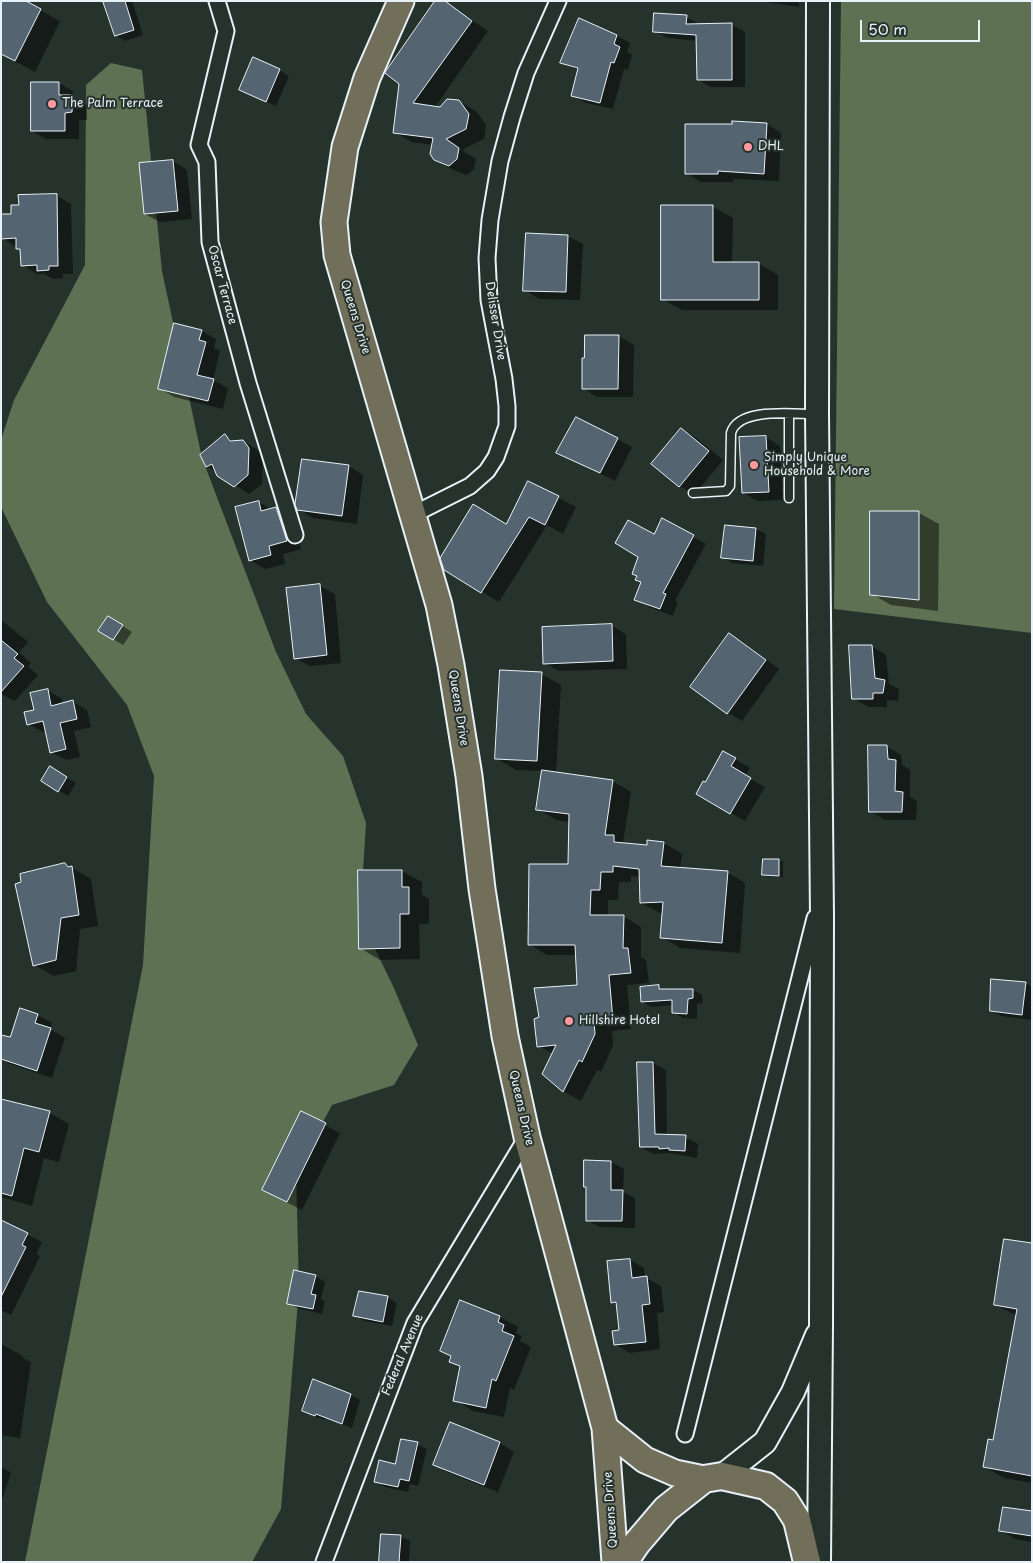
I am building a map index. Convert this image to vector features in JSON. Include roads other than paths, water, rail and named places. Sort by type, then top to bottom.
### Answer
[{"type":"highway","points":[[624,1562],[637,1543],[666,1509],[713,1477],[766,1486],[785,1501],[797,1520],[806,1562]]},
{"type":"main road","name":"Queens Drive","points":[[401,1],[367,78],[345,147],[334,222],[336,254],[436,589],[451,665],[469,776],[482,889],[505,1036],[527,1137],[605,1428],[615,1562]]},
{"type":"main road","points":[[818,1],[816,414],[821,895],[819,1562]]},
{"type":"main road","points":[[605,1428],[645,1460],[675,1473],[713,1477],[765,1442],[793,1392],[821,1325]]},
{"type":"street","name":"Oscar Terrace","points":[[217,1],[226,31],[199,145],[208,162],[210,242],[248,383],[295,535]]},
{"type":"street","name":"Delisser Drive","points":[[414,514],[470,486],[487,471],[496,457],[507,426],[508,406],[489,300],[487,258],[490,220],[500,161],[512,117],[526,73],[558,1]]},
{"type":"street","points":[[685,1434],[821,895]]},
{"type":"street","name":"Federal Avenue","points":[[324,1562],[415,1323],[527,1137]]},
{"type":"lane","points":[[789,414],[789,498]]},
{"type":"lane","points":[[693,492],[726,491],[730,486],[731,433],[738,422],[752,415],[816,414]]},
{"type":"place","name":"The Palm Terrace","points":[[52,104]]},
{"type":"place","name":"DHL","points":[[748,147]]},
{"type":"place","name":"Simply Unique Household & More","points":[[754,465]]},
{"type":"place","name":"Hillshire Hotel","points":[[569,1021]]}]
